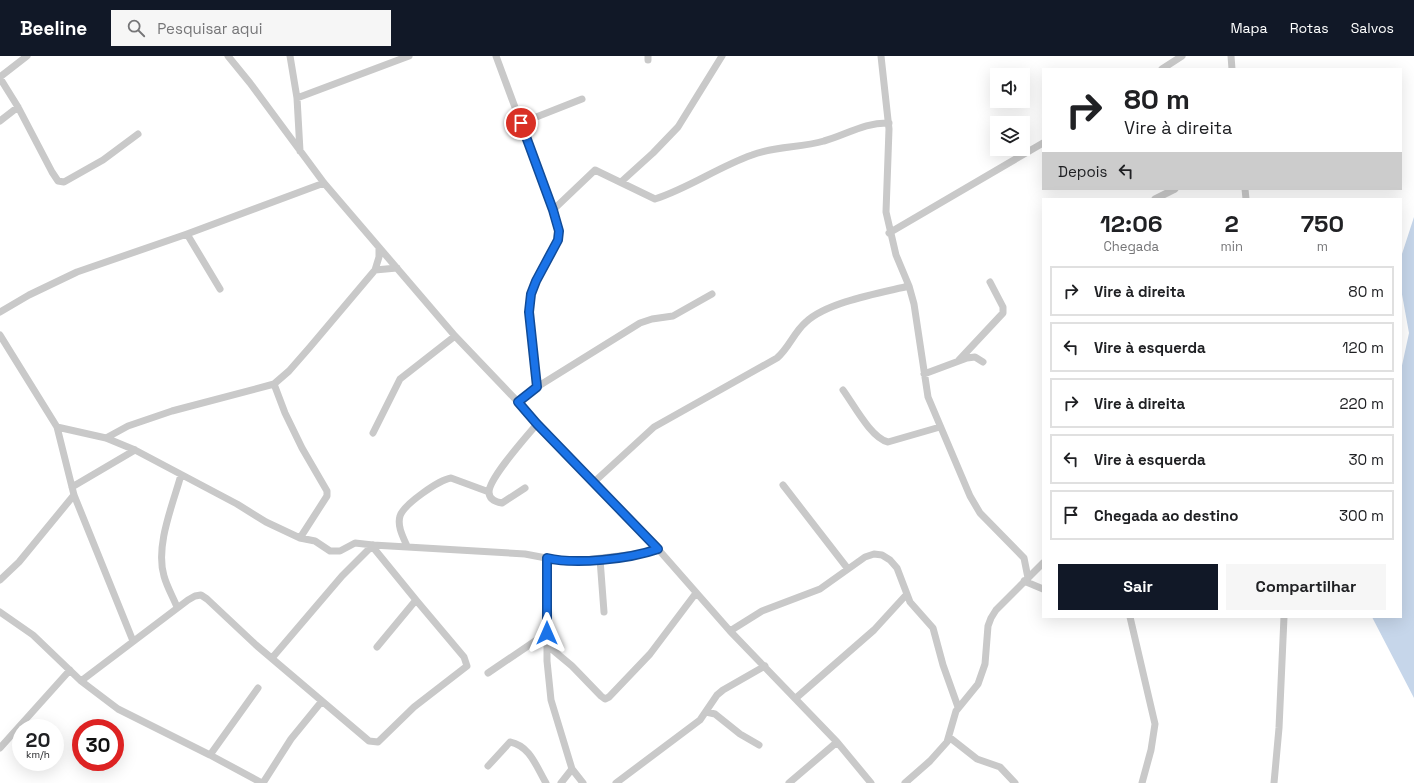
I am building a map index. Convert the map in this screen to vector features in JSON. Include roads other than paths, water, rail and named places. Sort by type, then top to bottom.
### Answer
[{"type":"street","points":[[27,56],[0,77],[18,106],[58,181],[64,182],[103,160],[138,134]]},
{"type":"street","points":[[228,56],[324,183],[378,248],[455,336],[593,483],[658,549],[730,631],[796,698],[837,742],[872,783]]},
{"type":"street","points":[[290,56],[297,98],[300,151]]},
{"type":"street","points":[[297,98],[409,56]]},
{"type":"street","points":[[496,56],[553,210],[559,231],[558,240],[536,281],[531,294],[529,312],[537,387]]},
{"type":"street","points":[[621,182],[653,153],[678,127],[722,56]]},
{"type":"street","points":[[881,56],[889,123],[886,212],[889,233],[896,255],[909,286],[914,304],[928,397],[970,496],[980,513],[1024,558],[1026,579]]},
{"type":"street","points":[[1164,68],[1182,56]]},
{"type":"street","points":[[1231,56],[1232,68]]},
{"type":"street","points":[[521,123],[582,99]]},
{"type":"street","points":[[0,121],[18,106]]},
{"type":"street","points":[[553,210],[595,170],[655,199],[677,191],[717,169],[753,154],[810,146],[870,124],[889,123]]},
{"type":"street","points":[[889,233],[1042,143]]},
{"type":"street","points":[[0,312],[29,295],[76,272],[187,234],[324,183]]},
{"type":"street","points":[[1157,198],[1173,190]]},
{"type":"street","points":[[187,234],[220,289]]},
{"type":"street","points":[[106,438],[128,426],[172,411],[274,384],[305,353],[375,270],[379,257],[378,248]]},
{"type":"street","points":[[375,270],[397,268]]},
{"type":"street","points":[[959,360],[1003,312],[1003,306],[990,282]]},
{"type":"street","points":[[593,483],[654,426],[777,358],[787,349],[801,327],[813,316],[866,296],[909,286]]},
{"type":"street","points":[[518,402],[537,387],[640,323],[652,319],[673,316],[712,294]]},
{"type":"street","points":[[0,335],[57,427],[74,495],[133,641]]},
{"type":"street","points":[[373,433],[400,379],[455,336]]},
{"type":"street","points":[[924,374],[959,360],[975,357],[983,362]]},
{"type":"street","points":[[274,384],[285,413],[302,448],[327,492],[300,538]]},
{"type":"street","points":[[843,390],[874,433],[882,440],[888,442],[940,427]]},
{"type":"street","points":[[525,488],[502,503],[495,502],[491,498],[489,492],[493,482],[506,462],[537,424]]},
{"type":"street","points":[[57,427],[106,438],[135,450],[237,504],[266,522],[300,538],[315,541],[324,548],[334,552],[355,543],[372,546],[407,546],[525,554],[567,562],[645,553],[658,549]]},
{"type":"street","points":[[72,487],[135,450]]},
{"type":"street","points":[[177,607],[164,576],[161,554],[163,537],[181,475]]},
{"type":"street","points":[[407,546],[400,528],[400,516],[406,507],[436,485],[451,478],[489,492]]},
{"type":"street","points":[[783,485],[848,569]]},
{"type":"street","points":[[0,580],[20,562],[74,495]]},
{"type":"street","points":[[81,681],[177,607],[195,596],[201,595],[207,598],[272,658],[369,741],[378,742],[414,707],[465,669],[466,662],[464,657],[372,546]]},
{"type":"street","points":[[272,658],[342,576],[372,546]]},
{"type":"street","points":[[730,631],[762,611],[820,589],[865,556],[874,554],[882,555],[890,560],[897,568],[906,595],[933,628],[943,665],[958,707]]},
{"type":"street","points":[[547,558],[547,633],[551,700],[572,769],[583,783]]},
{"type":"street","points":[[600,559],[604,612]]},
{"type":"street","points":[[905,783],[930,761],[947,742],[958,707],[978,684],[985,664],[991,618],[1026,579],[1042,564]]},
{"type":"street","points":[[1026,579],[1042,588]]},
{"type":"street","points":[[548,646],[572,666],[605,699],[609,697],[650,654],[696,592]]},
{"type":"street","points":[[796,698],[874,630],[906,595]]},
{"type":"street","points":[[377,647],[416,600]]},
{"type":"street","points":[[0,612],[33,635],[81,681],[118,709],[262,783],[291,738],[322,701]]},
{"type":"street","points":[[1130,618],[1155,724],[1152,750],[1142,783]]},
{"type":"street","points":[[1274,783],[1279,728],[1284,618]]},
{"type":"street","points":[[488,673],[547,633]]},
{"type":"street","points":[[616,783],[700,720],[717,695],[723,690],[765,666]]},
{"type":"street","points":[[0,748],[70,670]]},
{"type":"street","points":[[210,755],[258,688]]},
{"type":"street","points":[[706,712],[715,714],[740,734],[759,744]]},
{"type":"street","points":[[949,737],[977,759],[1000,767],[1015,783]]},
{"type":"street","points":[[488,766],[510,742],[521,744],[527,750],[546,783]]},
{"type":"street","points":[[789,783],[837,742]]},
{"type":"street","points":[[562,783],[572,769]]},
{"type":"water","points":[[1414,217],[1414,698],[1373,618],[1402,618],[1402,365],[1409,333],[1402,294],[1402,254]]}]
